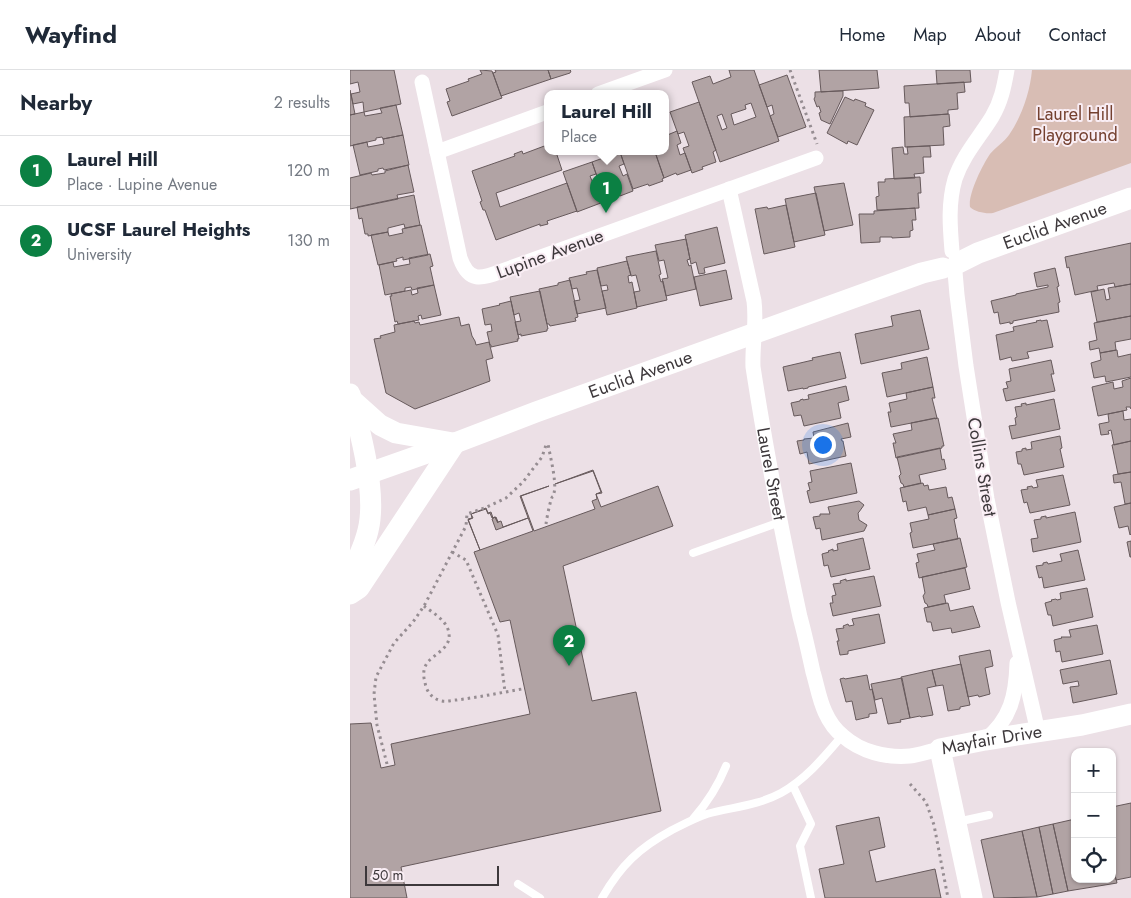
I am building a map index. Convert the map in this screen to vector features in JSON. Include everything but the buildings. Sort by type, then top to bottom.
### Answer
[{"type":"street","points":[[609,90],[665,70]]},
{"type":"street","name":"Collins Street","points":[[1007,70],[1000,100],[992,116],[967,153],[955,179],[949,214],[948,260],[957,295],[987,498],[1038,732]]},
{"type":"street","name":"Lupine Avenue","points":[[422,82],[463,265],[467,272],[473,276],[480,277],[502,272],[729,189],[818,153]]},
{"type":"street","points":[[437,152],[544,113]]},
{"type":"street","name":"Laurel Street","points":[[729,189],[754,300],[756,315],[752,350],[753,367],[780,522],[820,698],[825,713],[833,726],[848,740]]},
{"type":"street","name":"Euclid Avenue","points":[[359,477],[732,342],[948,260],[978,253],[1131,198]]},
{"type":"street","points":[[350,594],[358,588],[456,443],[396,433],[380,425],[351,397]]},
{"type":"street","points":[[350,577],[364,543],[370,520],[371,503],[359,477],[351,397]]},
{"type":"street","name":"Collins Street","points":[[985,740],[1000,726],[1013,698],[1016,674],[1016,636]]},
{"type":"street","name":"Mayfair Drive","points":[[848,740],[866,751],[894,756],[910,756],[985,740],[1082,725],[1131,714]]},
{"type":"street","points":[[940,749],[972,898]]},
{"type":"lane","points":[[693,553],[780,522]]},
{"type":"lane","points":[[602,898],[617,874],[638,851],[691,820],[707,814],[755,804],[781,793],[848,740]]},
{"type":"lane","points":[[691,820],[711,796],[726,766]]},
{"type":"lane","points":[[792,786],[811,824],[800,846],[811,898]]},
{"type":"lane","points":[[955,822],[990,815]]},
{"type":"lane","points":[[518,884],[540,898]]},
{"type":"path","points":[[790,70],[818,153]]},
{"type":"path","points":[[387,764],[377,725],[374,694],[376,678],[394,643],[413,622],[424,606],[466,526],[467,514],[506,498],[523,482],[542,457],[547,441],[555,487],[546,524]]},
{"type":"path","points":[[452,552],[466,560],[498,635],[505,692]]},
{"type":"path","points":[[424,606],[447,627],[450,635],[448,643],[425,666],[426,688],[433,697],[442,701],[522,689]]},
{"type":"path","points":[[910,784],[926,802],[934,825],[948,898]]},
{"type":"green space","name":"Laurel Hill Playground","points":[[1032,70],[1131,70],[1131,163],[993,213],[984,213],[972,209],[970,201],[973,188],[990,154],[1007,138],[1018,120],[1027,95]]},
{"type":"place","name":"Laurel Hill","points":[[606,213]]},
{"type":"place","name":"UCSF Laurel Heights","points":[[569,666]]}]
